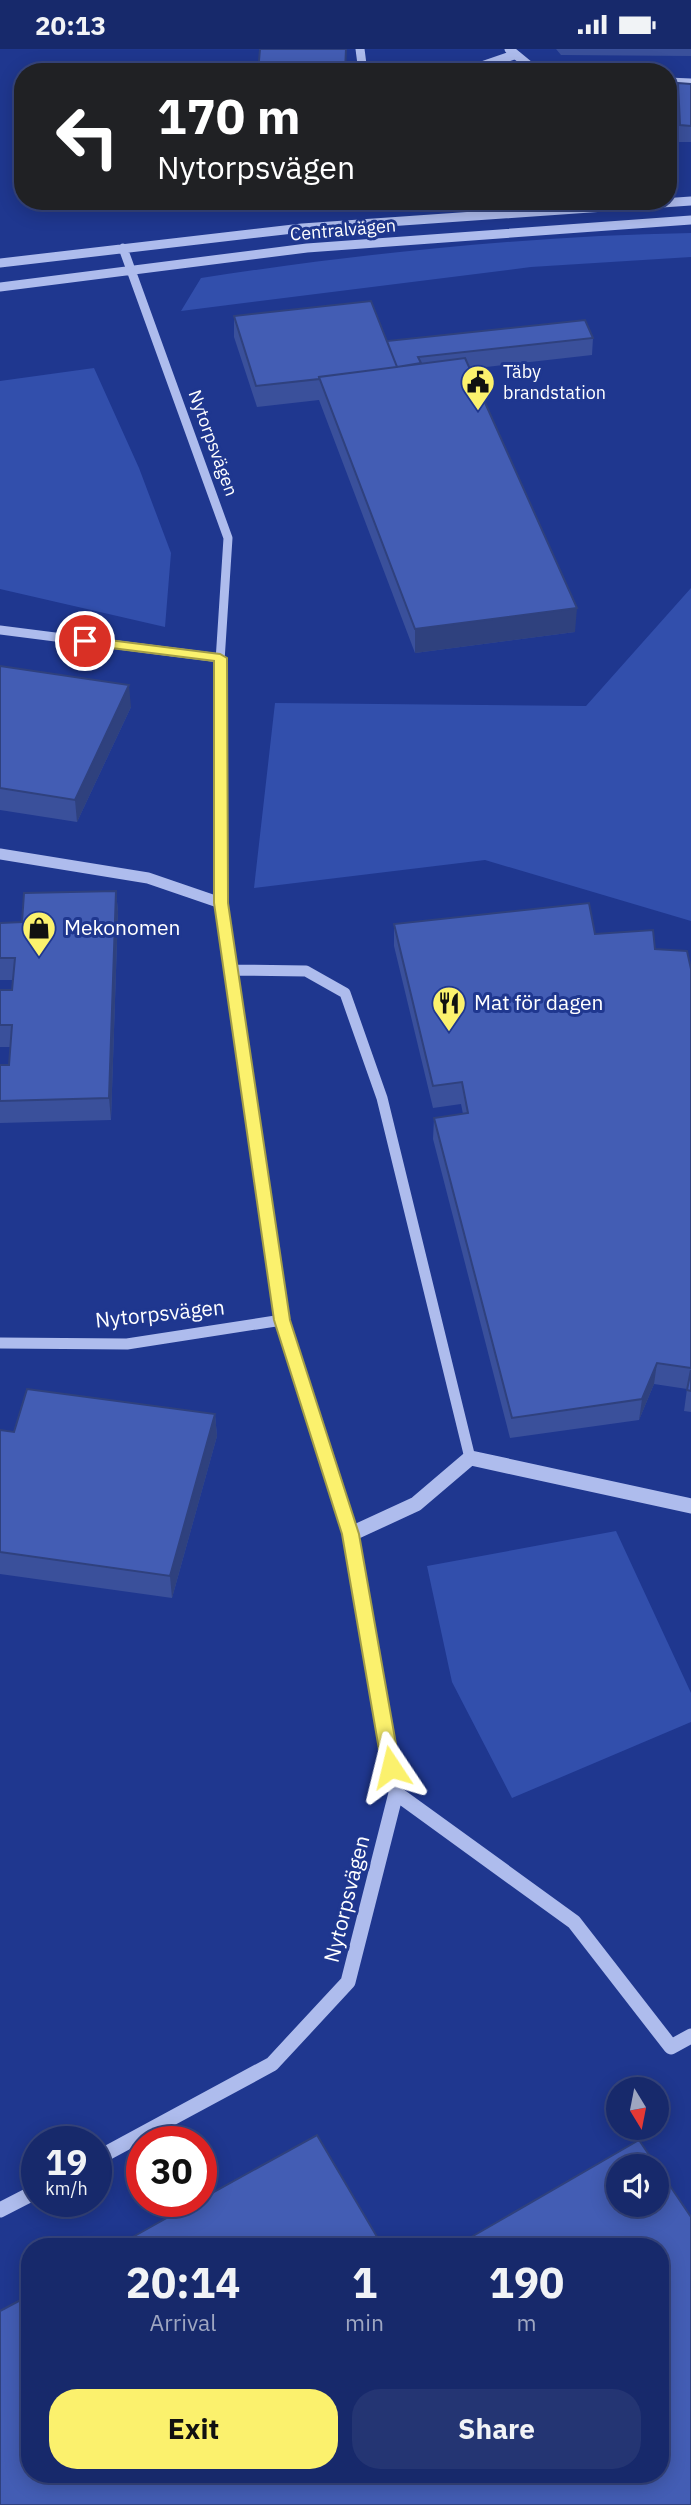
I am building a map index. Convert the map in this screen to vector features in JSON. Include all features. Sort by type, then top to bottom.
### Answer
[{"type":"street","points":[[485,63],[511,52],[525,63]]},
{"type":"street","name":"Centralvägen","points":[[0,263],[302,228],[561,210]]},
{"type":"street","name":"Centralvägen","points":[[0,287],[307,248],[691,220]]},
{"type":"street","name":"Nytorpsvägen","points":[[112,2149],[272,2064],[348,1982],[396,1793],[351,1534],[282,1320],[221,903],[220,658],[228,538],[123,248]]},
{"type":"street","points":[[0,630],[220,658]]},
{"type":"street","points":[[0,854],[148,878],[221,903]]},
{"type":"street","points":[[230,970],[306,971],[345,993],[382,1098],[470,1458]]},
{"type":"street","name":"Nytorpsvägen","points":[[0,1343],[127,1344],[282,1320]]},
{"type":"street","points":[[470,1458],[691,1506]]},
{"type":"street","points":[[351,1534],[416,1504],[470,1458]]},
{"type":"street","points":[[671,2047],[691,2036]]},
{"type":"street","points":[[0,2210],[21,2199]]},
{"type":"lane","points":[[396,1793],[574,1922],[671,2047]]},
{"type":"shaded area","points":[[691,233],[691,257],[531,267],[181,311],[201,278],[446,247]]},
{"type":"shaded area","points":[[94,368],[139,468],[171,553],[165,627],[0,589],[0,381]]},
{"type":"shaded area","points":[[691,588],[691,921],[485,860],[254,888],[275,703],[586,706]]},
{"type":"shaded area","points":[[616,1531],[691,1693],[691,1722],[512,1798],[452,1682],[427,1566]]},
{"type":"building","points":[[260,49],[346,49],[345,63],[259,63]]},
{"type":"building","points":[[678,83],[691,84],[691,126],[680,125]]},
{"type":"building","points":[[371,301],[397,367],[256,386],[234,316]]},
{"type":"building","points":[[585,320],[593,338],[418,357],[421,363],[397,367],[387,341]]},
{"type":"building","points":[[465,358],[577,608],[415,629],[319,377]]},
{"type":"building","points":[[0,666],[129,685],[75,800],[0,788]]},
{"type":"building","points":[[116,891],[109,1098],[0,1101],[0,1065],[9,1065],[12,1025],[0,1025],[0,990],[12,990],[15,958],[0,958],[0,923],[22,922],[24,893]]},
{"type":"building","points":[[589,903],[595,934],[653,930],[655,949],[687,951],[691,969],[691,1368],[657,1363],[642,1399],[512,1418],[434,1118],[468,1113],[462,1082],[433,1086],[394,924]]},
{"type":"building","points":[[691,1370],[691,1391],[687,1390]]},
{"type":"building","points":[[27,1389],[215,1414],[170,1576],[0,1552],[0,1430],[14,1432]]},
{"type":"building","points":[[317,2135],[378,2238],[131,2238],[168,2217],[217,2217],[217,2190]]},
{"type":"building","points":[[639,2140],[648,2154],[615,2154]]},
{"type":"building","points":[[606,2159],[606,2217],[669,2217],[669,2184],[691,2217],[691,2505],[0,2505],[0,2311],[21,2300],[21,2483],[669,2483],[669,2238],[470,2238]]},
{"type":"place","name":"Täby brandstation","points":[[478,412]]},
{"type":"place","name":"Mekonomen","points":[[39,958]]},
{"type":"place","name":"Mat för dagen","points":[[449,1033]]},
{"type":"route","points":[[85,641],[220,658],[221,903],[282,1320],[351,1534],[391,1767]]}]
